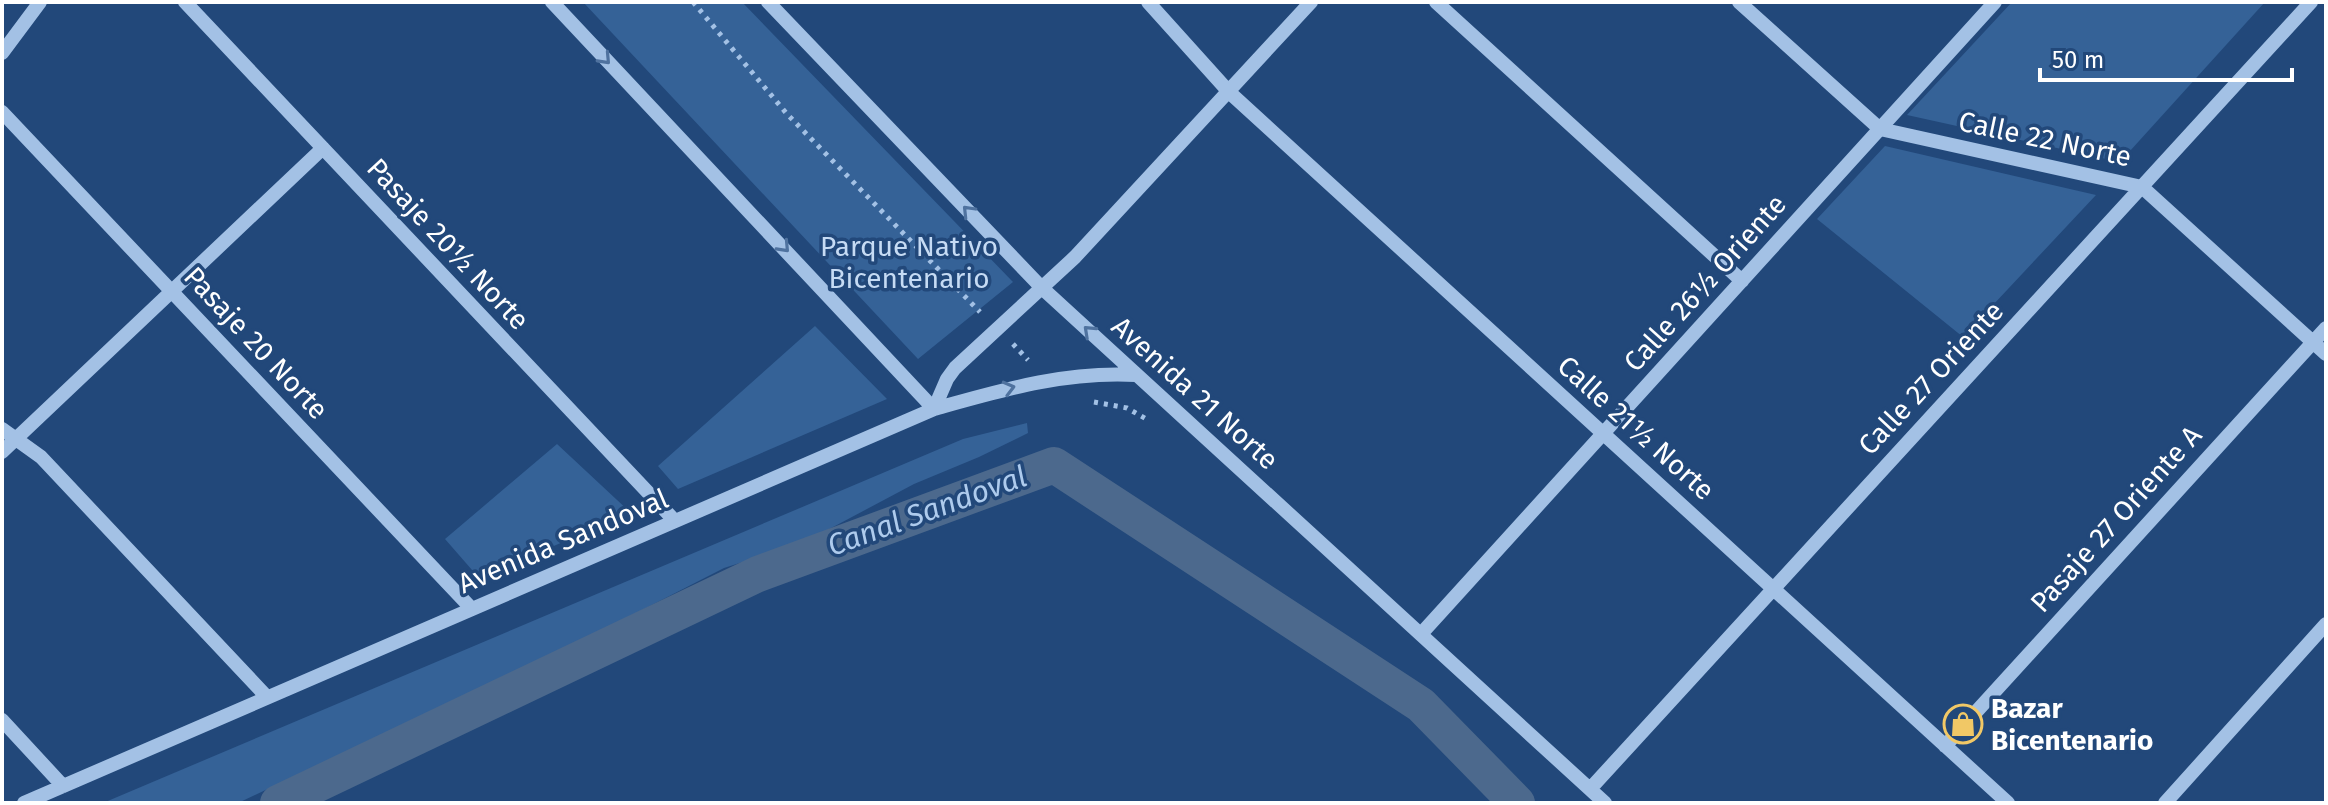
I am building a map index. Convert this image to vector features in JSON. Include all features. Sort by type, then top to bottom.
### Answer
[{"type":"street","points":[[2,53],[40,2]]},
{"type":"street","name":"Pasaje 20½ Norte","points":[[185,2],[675,521]]},
{"type":"street","points":[[552,2],[934,409],[955,368],[1075,257],[1311,2]]},
{"type":"street","name":"Avenida 21 Norte","points":[[768,2],[1042,288],[1605,803]]},
{"type":"street","name":"Calle 21½ Norte","points":[[1148,2],[1229,92],[2008,803]]},
{"type":"street","points":[[1436,2],[1742,281]]},
{"type":"street","name":"Calle 22 Norte","points":[[1739,2],[1880,129],[2142,187],[2326,354]]},
{"type":"street","name":"Calle 26½ Oriente","points":[[1421,634],[1995,2]]},
{"type":"street","name":"Calle 27 Oriente","points":[[1590,789],[2311,2]]},
{"type":"street","name":"Pasaje 20 Norte","points":[[2,112],[472,609]]},
{"type":"street","points":[[2,452],[323,148]]},
{"type":"street","name":"Pasaje 27 Oriente A","points":[[1945,746],[2326,328]]},
{"type":"street","name":"Avenida Sandoval","points":[[24,803],[934,409],[1046,380],[1084,374],[1136,375]]},
{"type":"street","points":[[2,429],[49,465],[267,697]]},
{"type":"street","points":[[2165,803],[2326,624]]},
{"type":"street","points":[[2,720],[63,786]]},
{"type":"path","points":[[693,2],[787,114],[1046,380]]},
{"type":"path","points":[[1087,400],[1127,408],[1153,423]]},
{"type":"green space","name":"Parque Nativo Bicentenario","points":[[583,2],[742,2],[1013,282],[918,359]]},
{"type":"green space","points":[[2012,2],[2265,2],[2120,162],[1907,115]]},
{"type":"green space","points":[[1885,146],[2096,195],[1963,337],[1817,219]]},
{"type":"green space","points":[[815,326],[887,399],[678,489],[658,466]]},
{"type":"green space","points":[[1027,423],[1028,433],[914,484],[803,543],[724,568],[605,629],[238,803],[103,803],[963,439]]},
{"type":"green space","points":[[557,444],[631,513],[479,578],[445,539]]},
{"type":"waterway","name":"Canal Sandoval","points":[[278,803],[758,574],[1054,465],[1421,705],[1517,803]]},
{"type":"place","name":"Bazar Bicentenario","points":[[1963,724]]}]
